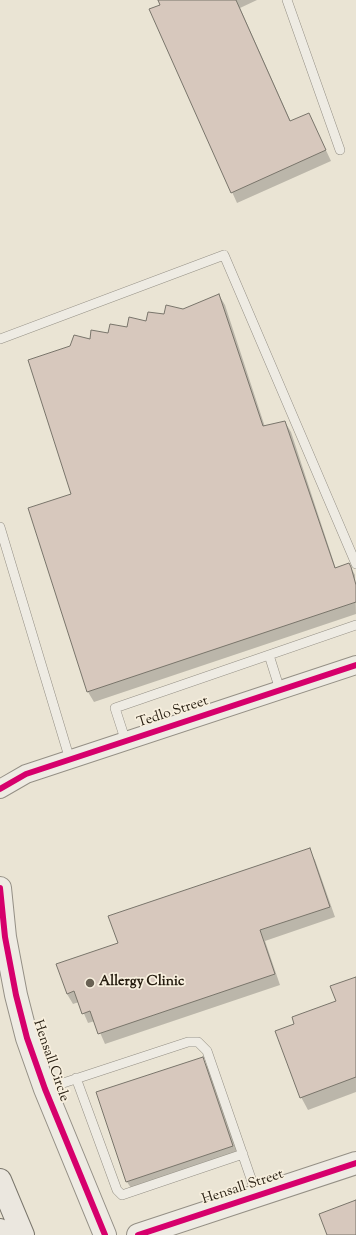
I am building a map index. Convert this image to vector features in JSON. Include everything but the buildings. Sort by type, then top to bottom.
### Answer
[{"type":"main road","points":[[0,1180],[23,1235]]},
{"type":"main road","points":[[0,1230],[2,1235]]},
{"type":"street","name":"Tedlo Street","points":[[0,789],[26,774],[356,665]]},
{"type":"street","name":"Hensall Circle","points":[[0,888],[5,937],[16,995],[27,1038],[45,1088],[105,1235]]},
{"type":"street","name":"Hensall Street","points":[[138,1235],[356,1163]]},
{"type":"lane","points":[[287,0],[340,150]]},
{"type":"lane","points":[[0,339],[224,256],[356,564]]},
{"type":"lane","points":[[0,527],[70,760]]},
{"type":"lane","points":[[126,742],[115,708],[356,625]]},
{"type":"lane","points":[[269,655],[280,690]]},
{"type":"lane","points":[[45,1088],[188,1042],[198,1042],[207,1051],[257,1196]]},
{"type":"lane","points":[[76,1078],[117,1190],[122,1195],[243,1154]]},
{"type":"cycle path","points":[[0,789],[26,774],[356,665]]},
{"type":"cycle path","points":[[0,888],[5,937],[16,995],[27,1038],[45,1089],[105,1235]]},
{"type":"cycle path","points":[[138,1235],[356,1163]]},
{"type":"place","name":"Allergy Clinic","points":[[90,983]]}]
